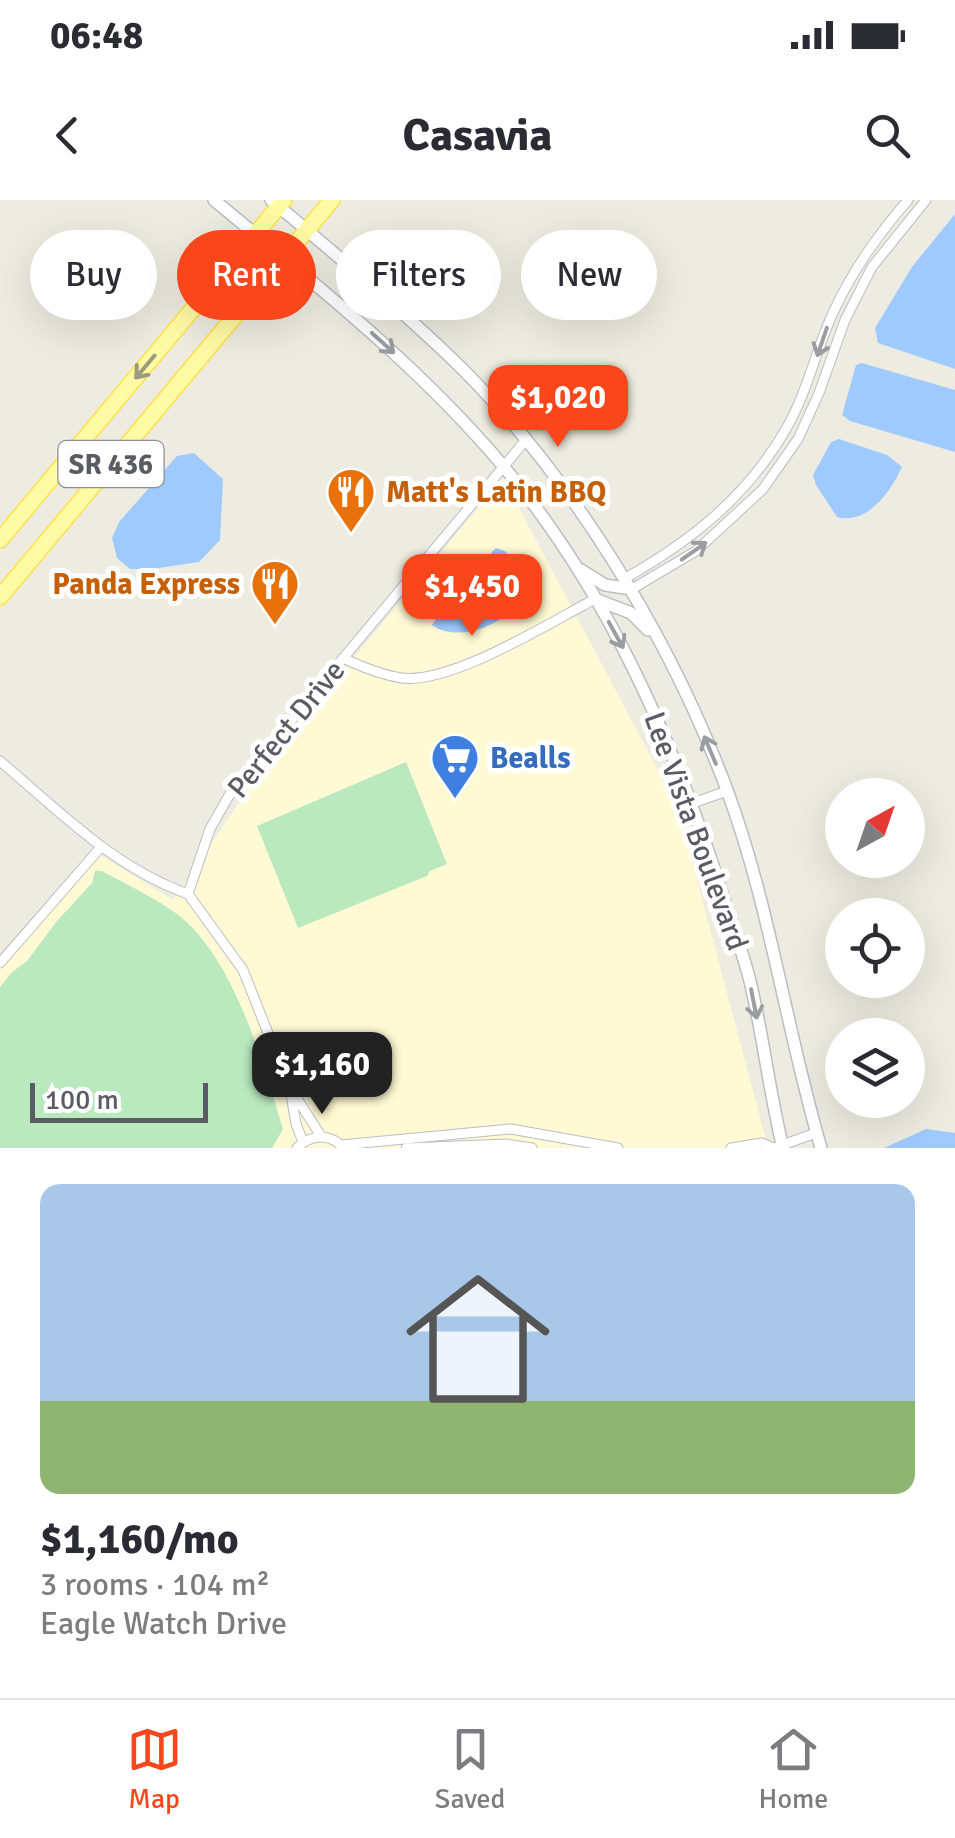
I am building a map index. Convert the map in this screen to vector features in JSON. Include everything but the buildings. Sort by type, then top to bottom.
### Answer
[{"type":"main road","name":"SR 436","points":[[307,230],[332,200]]},
{"type":"main road","name":"SR 436","points":[[258,230],[278,202]]},
{"type":"main road","name":"SR 436","points":[[0,540],[184,320]]},
{"type":"main road","name":"SR 436","points":[[0,597],[231,320]]},
{"type":"street","name":"Lee Vista Boulevard","points":[[214,200],[249,230]]},
{"type":"street","points":[[628,584],[700,531],[757,474],[808,386],[830,319],[861,258],[908,200]]},
{"type":"street","points":[[578,568],[605,585],[628,584],[696,551],[763,489],[798,439],[872,267],[926,200]]},
{"type":"street","name":"Lee Vista Boulevard","points":[[278,202],[307,230]]},
{"type":"street","name":"Lee Vista Boulevard","points":[[316,238],[449,356],[570,499],[628,584],[688,696],[727,791],[765,908],[821,1148]]},
{"type":"street","name":"Lee Vista Boulevard","points":[[316,285],[414,371],[504,466],[578,568],[595,599],[654,711],[692,803],[748,976],[778,1147]]},
{"type":"street","name":"Perfect Drive","points":[[188,894],[210,829],[232,792],[524,441]]},
{"type":"street","points":[[343,658],[404,678],[436,676],[595,599],[631,614],[658,640]]},
{"type":"street","points":[[0,761],[101,848],[150,880],[188,894],[243,970],[290,1086],[321,1136],[343,1146],[511,1128],[618,1148]]},
{"type":"street","points":[[692,803],[727,791]]},
{"type":"street","points":[[0,963],[101,848]]},
{"type":"street","points":[[290,1086],[300,1145],[321,1136]]},
{"type":"street","points":[[731,1148],[762,1143],[778,1147],[816,1133]]},
{"type":"street","points":[[406,1148],[448,1144],[532,1148]]},
{"type":"shaded area","points":[[503,478],[678,808],[768,1148],[0,1148],[0,959],[6,963],[100,855],[173,900],[264,766]]},
{"type":"green space","points":[[406,762],[447,864],[427,876],[298,928],[257,826]]},
{"type":"green space","points":[[95,871],[102,871],[177,914],[215,956],[244,1013],[283,1129],[272,1148],[0,1148],[0,987],[92,883]]},
{"type":"water","points":[[955,214],[955,369],[878,343],[875,328],[912,267]]},
{"type":"water","points":[[862,363],[955,390],[955,452],[850,421],[842,415],[856,365]]},
{"type":"water","points":[[839,439],[887,455],[902,467],[877,504],[859,516],[837,517],[813,475],[831,442]]},
{"type":"water","points":[[194,453],[223,479],[220,540],[199,562],[130,569],[117,558],[112,538],[119,522],[177,456]]},
{"type":"water","points":[[496,548],[505,551],[528,578],[522,585],[525,594],[518,604],[483,628],[456,633],[432,625],[472,583]]},
{"type":"water","points":[[926,1129],[955,1133],[955,1148],[884,1148]]},
{"type":"place","name":"Matt's Latin BBQ","points":[[351,534]]},
{"type":"place","name":"Panda Express","points":[[275,626]]},
{"type":"place","name":"Bealls","points":[[455,800]]}]
